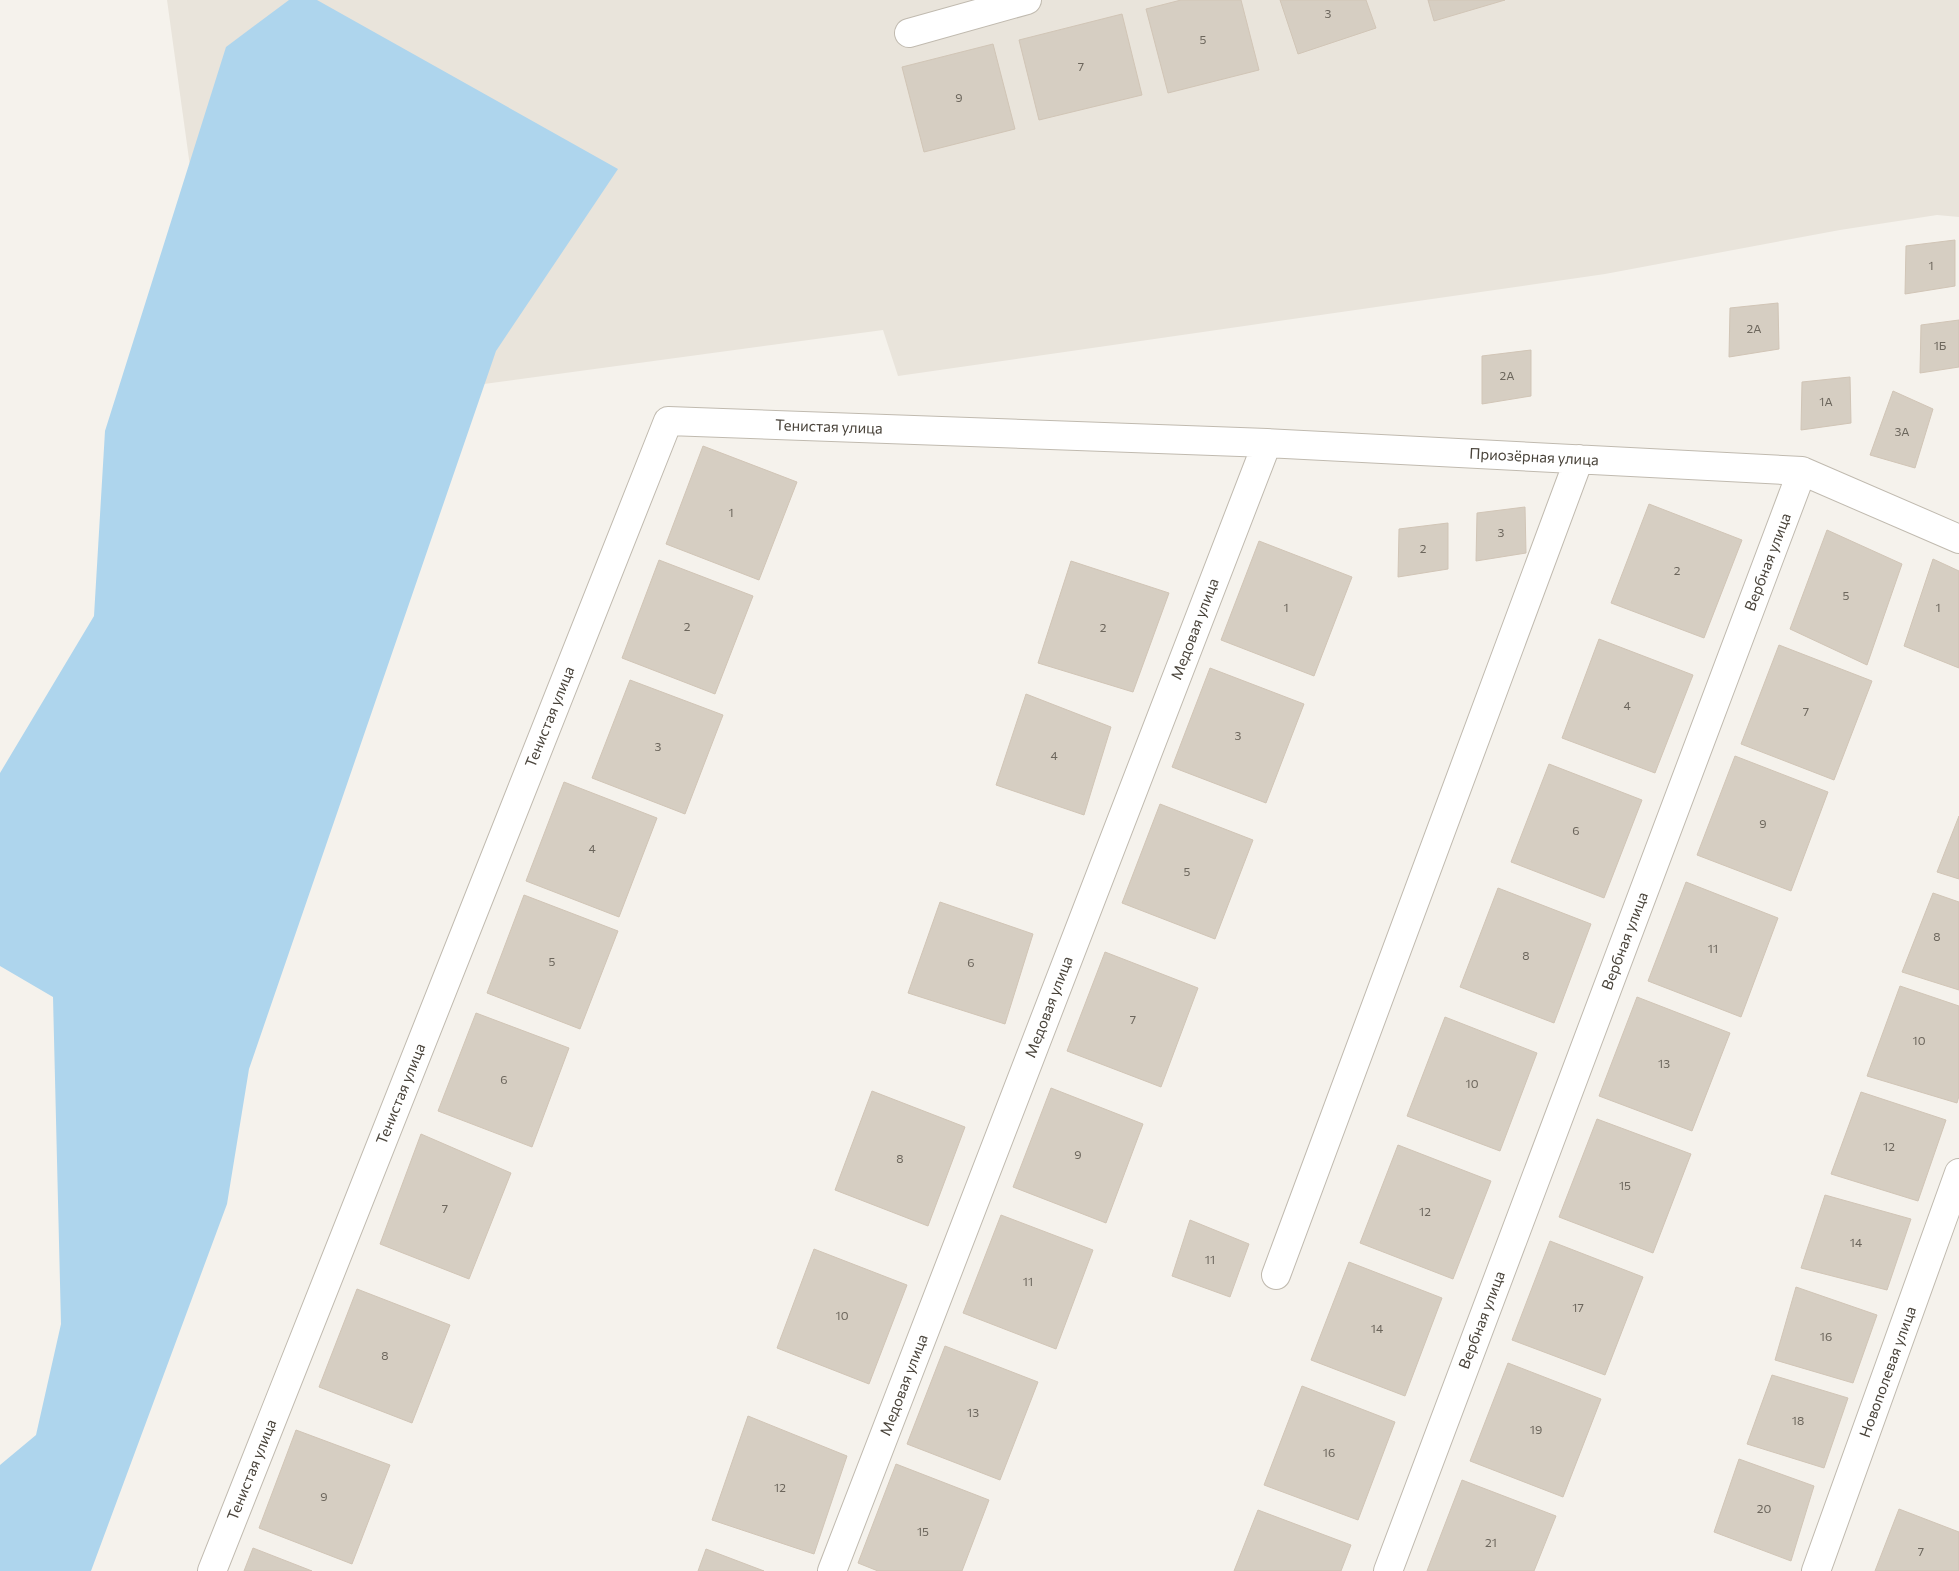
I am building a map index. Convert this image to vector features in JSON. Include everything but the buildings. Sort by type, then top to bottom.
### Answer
[{"type":"street","points":[[910,33],[1027,0]]},
{"type":"street","name":"Тенистая улица","points":[[212,1571],[668,421],[1267,443]]},
{"type":"street","name":"Приозёрная улица","points":[[1267,443],[1802,470]]},
{"type":"street","name":"Медовая улица","points":[[832,1571],[1267,443]]},
{"type":"street","points":[[1276,1275],[1579,459]]},
{"type":"street","points":[[1802,470],[1959,539]]},
{"type":"street","name":"Вербная улица","points":[[1388,1571],[1802,470]]},
{"type":"street","name":"Новополевая улица","points":[[1816,1571],[1959,1173]]},
{"type":"shaded area","points":[[167,0],[1959,0],[1959,217],[1937,215],[1840,230],[1605,274],[898,376],[883,330],[225,419]]},
{"type":"water","points":[[289,0],[317,0],[618,169],[496,351],[249,1069],[227,1204],[91,1571],[0,1571],[0,1465],[36,1435],[61,1324],[53,997],[0,966],[0,773],[94,616],[105,431],[226,47]]}]
